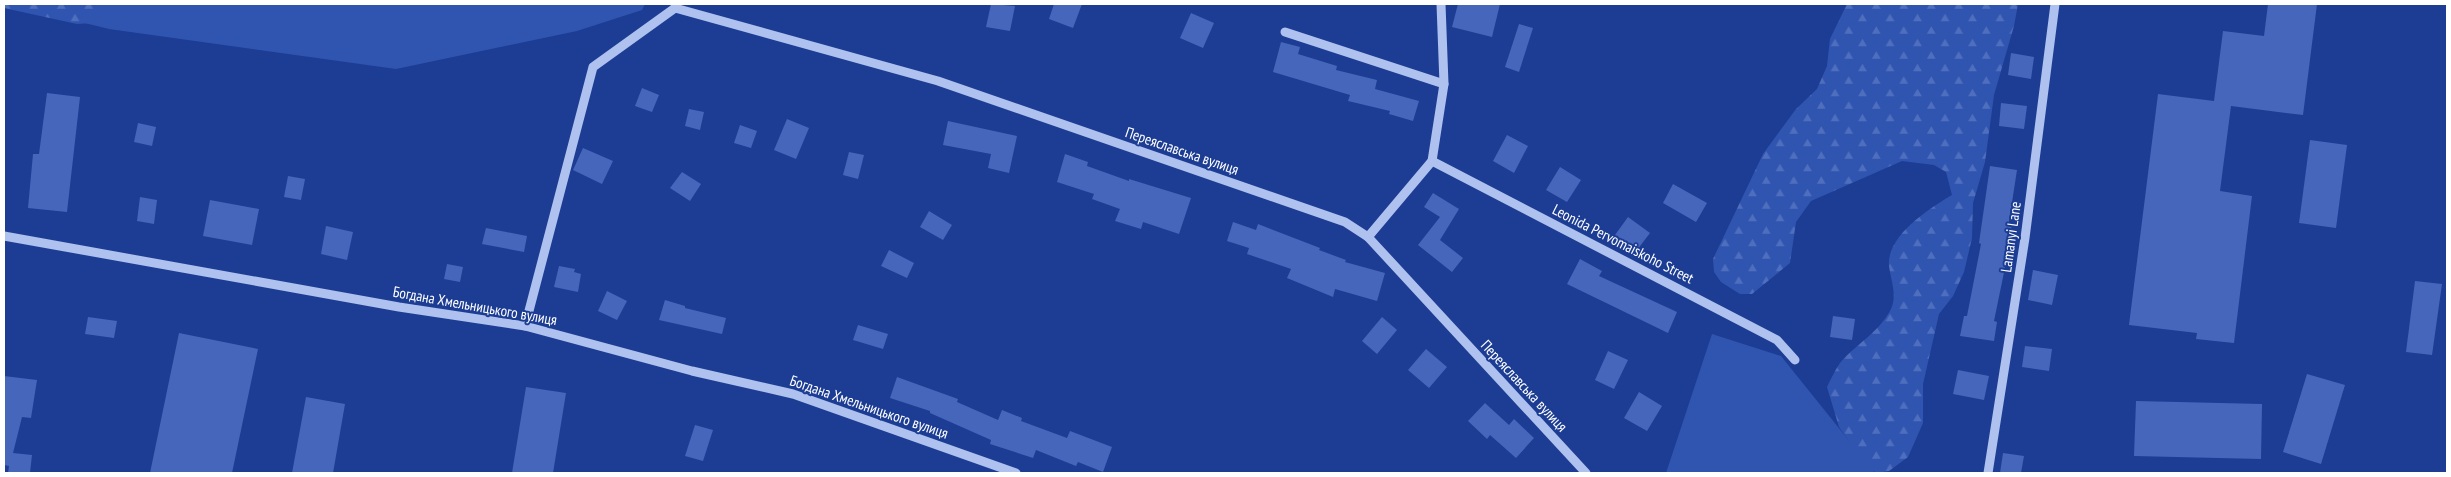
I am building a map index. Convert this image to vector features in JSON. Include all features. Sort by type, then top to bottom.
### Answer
[{"type":"street","points":[[1368,237],[1432,161],[1444,84],[1441,4]]},
{"type":"street","name":"Lamanyi Lane","points":[[1988,473],[2025,238],[2054,4]]},
{"type":"street","points":[[526,326],[593,66],[676,6]]},
{"type":"street","name":"Переяславська вулиця","points":[[676,6],[938,82],[1345,222],[1368,237],[1586,473]]},
{"type":"street","points":[[1285,32],[1444,84]]},
{"type":"street","name":"Leonida Pervomaiskoho Street","points":[[1432,161],[1777,340],[1795,360]]},
{"type":"street","name":"Богдана Хмельницького вулиця","points":[[4,236],[390,305],[526,326],[692,371],[793,394],[1016,473]]},
{"type":"green space","points":[[4,4],[97,4],[98,12],[91,23],[77,24],[4,8]]},
{"type":"green space","points":[[8,4],[645,4],[642,10],[577,31],[396,69],[109,29]]},
{"type":"green space","points":[[1847,4],[2018,4],[2014,26],[1994,95],[1985,162],[1973,203],[1972,238],[1964,272],[1953,296],[1939,314],[1923,384],[1923,423],[1908,457],[1889,471],[1877,473],[1868,468],[1839,427],[1827,387],[1840,363],[1879,326],[1890,311],[1894,295],[1889,266],[1894,244],[1911,224],[1932,207],[1952,195],[1946,172],[1934,165],[1902,161],[1811,201],[1796,222],[1790,263],[1752,294],[1740,294],[1721,282],[1714,272],[1713,259],[1763,154],[1796,109],[1817,89],[1827,66],[1830,39]]},
{"type":"green space","points":[[1712,334],[1781,356],[1875,473],[1666,473]]},
{"type":"building","points":[[991,4],[1015,6],[1010,31],[986,27]]},
{"type":"building","points":[[1054,4],[1082,4],[1073,28],[1049,19]]},
{"type":"building","points":[[1458,4],[1500,4],[1492,37],[1452,27]]},
{"type":"building","points":[[2268,4],[2317,4],[2303,115],[2231,106],[2220,191],[2252,196],[2234,343],[2196,339],[2197,333],[2129,325],[2158,94],[2214,101],[2223,31],[2264,36]]},
{"type":"building","points":[[1191,13],[1214,23],[1203,48],[1180,38]]},
{"type":"building","points":[[1519,24],[1533,28],[1519,72],[1505,67]]},
{"type":"building","points":[[1281,42],[1300,47],[1298,54],[1337,66],[1336,70],[1377,80],[1375,89],[1419,101],[1413,121],[1389,114],[1390,111],[1348,101],[1350,95],[1273,72]]},
{"type":"building","points":[[2011,53],[2034,57],[2031,79],[2008,75]]},
{"type":"building","points":[[642,88],[659,95],[652,112],[635,106]]},
{"type":"building","points":[[47,93],[80,97],[67,212],[28,208],[33,154],[39,154]]},
{"type":"building","points":[[2001,103],[2027,106],[2024,129],[1999,126]]},
{"type":"building","points":[[689,109],[704,112],[700,130],[685,126]]},
{"type":"building","points":[[787,119],[809,128],[796,159],[774,150]]},
{"type":"building","points":[[948,121],[1017,136],[1009,173],[988,168],[991,154],[943,145]]},
{"type":"building","points":[[138,123],[156,127],[152,146],[134,142]]},
{"type":"building","points":[[740,125],[757,131],[751,148],[734,143]]},
{"type":"building","points":[[1507,135],[1528,146],[1514,173],[1493,161]]},
{"type":"building","points":[[2310,140],[2347,145],[2336,228],[2299,223]]},
{"type":"building","points":[[583,148],[613,161],[602,184],[573,170]]},
{"type":"building","points":[[849,152],[864,155],[858,179],[843,175]]},
{"type":"building","points":[[1065,154],[1088,162],[1087,166],[1129,181],[1129,179],[1191,198],[1179,234],[1143,222],[1141,229],[1115,221],[1120,209],[1092,199],[1094,194],[1057,182]]},
{"type":"building","points":[[1990,166],[2017,170],[2009,222],[2012,223],[2009,248],[1994,321],[1997,322],[1994,341],[1960,336],[1964,316],[1967,316],[1981,244],[1979,243]]},
{"type":"building","points":[[1560,167],[1581,180],[1567,202],[1546,190]]},
{"type":"building","points":[[682,172],[701,184],[690,201],[670,188]]},
{"type":"building","points":[[288,176],[305,179],[301,200],[284,197]]},
{"type":"building","points":[[1673,184],[1707,203],[1696,222],[1663,203]]},
{"type":"building","points":[[1433,193],[1459,209],[1440,240],[1463,258],[1452,272],[1418,245],[1440,217],[1424,207]]},
{"type":"building","points":[[140,197],[157,200],[154,224],[137,221]]},
{"type":"building","points":[[210,200],[259,209],[252,245],[203,236]]},
{"type":"building","points":[[929,211],[952,225],[943,240],[920,227]]},
{"type":"building","points":[[1628,217],[1650,233],[1637,250],[1615,235]]},
{"type":"building","points":[[1233,222],[1256,230],[1258,224],[1320,248],[1319,250],[1346,260],[1345,262],[1385,273],[1377,301],[1335,289],[1333,297],[1287,278],[1291,269],[1247,254],[1249,248],[1227,241]]},
{"type":"building","points":[[326,226],[353,232],[347,260],[321,254]]},
{"type":"building","points":[[486,228],[527,236],[524,252],[482,244]]},
{"type":"building","points":[[889,250],[914,263],[907,278],[881,266]]},
{"type":"building","points":[[1580,259],[1602,271],[1599,276],[1677,312],[1668,333],[1567,284]]},
{"type":"building","points":[[447,264],[463,267],[460,282],[444,279]]},
{"type":"building","points":[[559,266],[575,269],[574,272],[581,274],[578,292],[554,287]]},
{"type":"building","points":[[2033,270],[2058,275],[2052,305],[2028,300]]},
{"type":"building","points":[[2415,281],[2442,284],[2432,355],[2406,352]]},
{"type":"building","points":[[607,291],[627,301],[617,320],[598,311]]},
{"type":"building","points":[[665,300],[685,306],[685,308],[726,318],[722,334],[659,320]]},
{"type":"building","points":[[1833,316],[1855,319],[1852,340],[1830,337]]},
{"type":"building","points":[[88,317],[117,321],[114,338],[85,334]]},
{"type":"building","points":[[1382,317],[1397,330],[1377,354],[1362,341]]},
{"type":"building","points":[[858,325],[888,334],[883,349],[853,340]]},
{"type":"building","points":[[179,333],[258,349],[232,473],[150,473]]},
{"type":"building","points":[[2025,346],[2052,349],[2049,371],[2022,367]]},
{"type":"building","points":[[1426,349],[1447,367],[1429,388],[1408,370]]},
{"type":"building","points":[[1608,351],[1628,360],[1614,389],[1595,380]]},
{"type":"building","points":[[1958,370],[1989,376],[1984,400],[1953,394]]},
{"type":"building","points":[[2307,374],[2345,385],[2321,464],[2283,452]]},
{"type":"building","points":[[4,376],[37,380],[31,418],[22,417],[13,453],[32,455],[30,473],[8,473],[9,466],[4,465]]},
{"type":"building","points":[[897,377],[958,399],[957,402],[998,420],[1002,410],[1022,418],[1021,421],[1067,438],[1070,431],[1112,447],[1103,472],[1078,462],[1076,466],[1036,450],[1033,458],[990,444],[991,440],[930,413],[930,411],[890,398]]},
{"type":"building","points":[[526,387],[566,393],[553,473],[512,473]]},
{"type":"building","points":[[1639,392],[1662,406],[1647,431],[1624,418]]},
{"type":"building","points":[[306,397],[345,404],[333,473],[292,473]]},
{"type":"building","points":[[2136,401],[2262,404],[2261,459],[2134,456]]},
{"type":"building","points":[[1485,403],[1509,425],[1514,419],[1534,438],[1516,458],[1490,435],[1487,439],[1468,421]]},
{"type":"building","points":[[695,425],[713,430],[703,461],[685,456]]},
{"type":"building","points":[[2003,453],[2024,456],[2021,473],[2000,473]]}]
